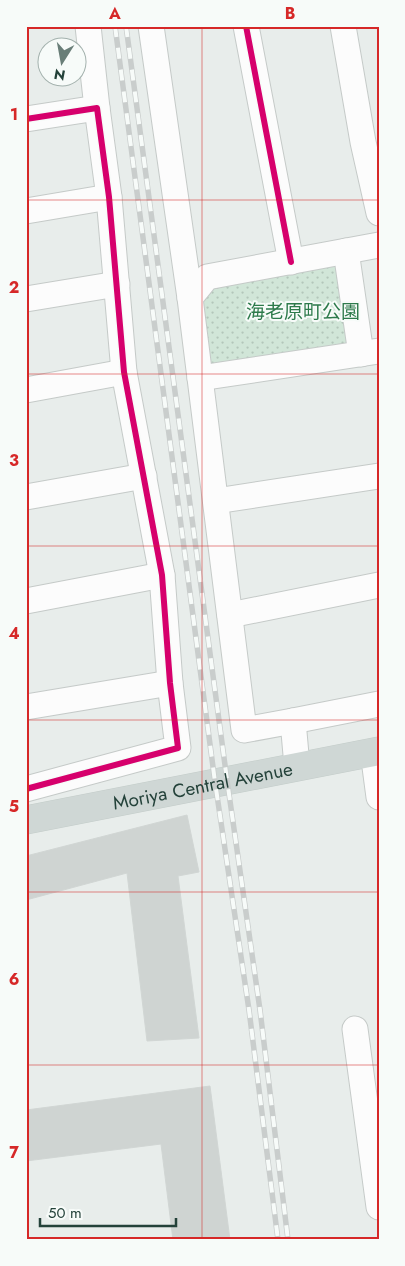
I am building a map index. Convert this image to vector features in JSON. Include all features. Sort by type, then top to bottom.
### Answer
[{"type":"main road","name":"Moriya Central Avenue","points":[[26,820],[376,751]]},
{"type":"street","points":[[26,789],[178,748],[170,683],[162,575],[124,372],[109,197],[88,26]]},
{"type":"street","points":[[151,26],[190,298],[244,730],[379,704]]},
{"type":"street","points":[[246,26],[291,262]]},
{"type":"street","points":[[343,26],[371,141],[379,212]]},
{"type":"street","points":[[26,119],[97,108]]},
{"type":"street","points":[[26,211],[109,197]]},
{"type":"street","points":[[190,298],[207,277],[379,245]]},
{"type":"street","points":[[200,378],[370,353],[346,251]]},
{"type":"street","points":[[26,300],[117,284]]},
{"type":"street","points":[[26,390],[124,372]]},
{"type":"street","points":[[26,497],[144,476]]},
{"type":"street","points":[[216,501],[379,476]]},
{"type":"street","points":[[26,601],[162,575]]},
{"type":"street","points":[[230,615],[379,585]]},
{"type":"street","points":[[26,707],[170,683]]},
{"type":"street","points":[[293,721],[297,766]]},
{"type":"street","points":[[376,751],[379,797]]},
{"type":"street","points":[[355,1029],[379,1207]]},
{"type":"green space","name":"海老原町公園","points":[[346,251],[361,354],[200,378],[190,298],[207,277]]},
{"type":"building","points":[[187,815],[199,872],[178,876],[199,1038],[147,1041],[127,873],[26,900],[26,856]]},
{"type":"building","points":[[210,1086],[230,1240],[173,1240],[161,1144],[26,1161],[26,1110]]},
{"type":"railway","points":[[115,26],[215,782],[249,1010],[278,1240]]},
{"type":"railway","points":[[126,26],[227,780],[260,1010],[288,1240]]},
{"type":"cycle path","points":[[246,26],[291,262]]},
{"type":"cycle path","points":[[26,119],[97,108],[109,197],[124,372],[162,575],[170,683],[178,748],[26,789]]}]
